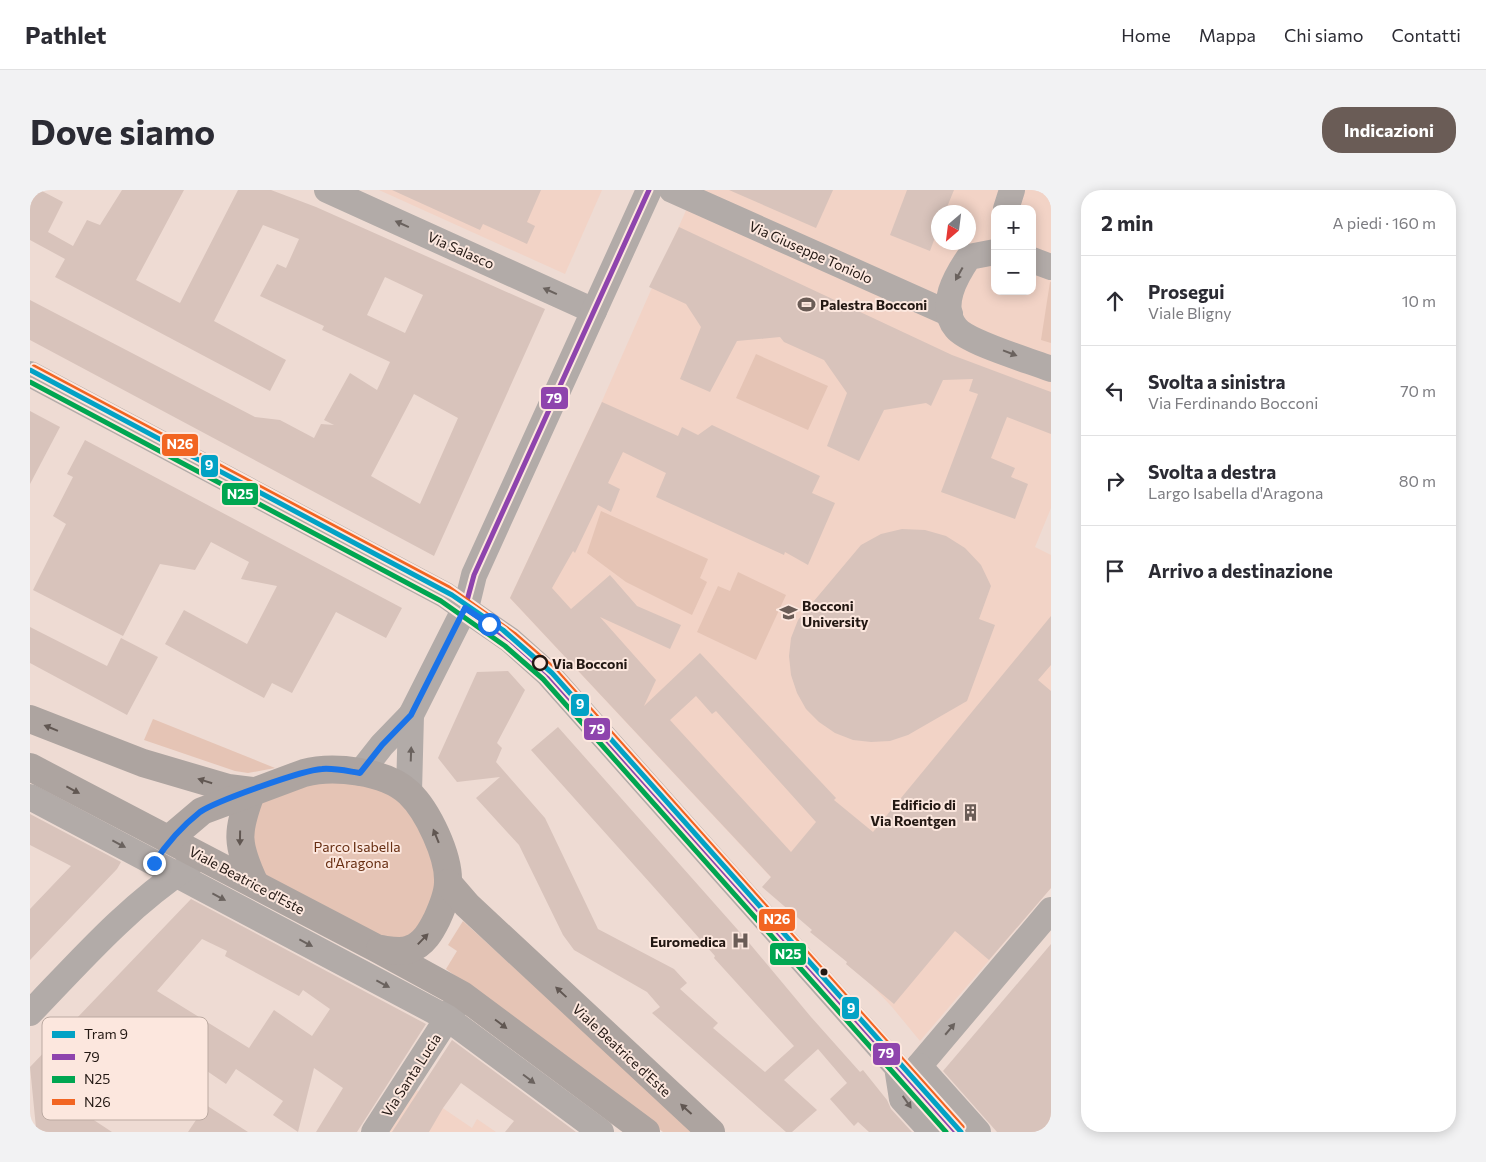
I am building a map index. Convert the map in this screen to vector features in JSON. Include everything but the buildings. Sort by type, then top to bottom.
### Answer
[{"type":"main road","points":[[30,719],[143,762],[228,788],[252,791]]},
{"type":"main road","name":"Viale Beatrice d'Este","points":[[30,767],[378,948],[462,995],[634,1129]]},
{"type":"main road","points":[[169,839],[202,811],[252,791],[321,769],[339,769],[384,779],[408,792],[424,812],[436,835],[448,883],[442,908],[432,929],[421,943],[409,950],[378,948]]},
{"type":"main road","points":[[252,791],[244,814],[239,839],[244,860],[255,884]]},
{"type":"main road","name":"Viale Beatrice d'Este","points":[[448,883],[474,912],[712,1132]]},
{"type":"street","name":"Via Salasco","points":[[327,190],[594,311]]},
{"type":"street","points":[[360,773],[382,745],[411,715],[465,608],[474,575],[649,190]]},
{"type":"street","name":"Via Giuseppe Toniolo","points":[[672,190],[950,314]]},
{"type":"street","points":[[991,249],[970,257],[958,273],[949,294],[950,314],[956,328],[968,338],[1051,369]]},
{"type":"street","points":[[1036,261],[1051,267]]},
{"type":"street","points":[[30,374],[299,517],[465,608],[510,640],[548,674],[663,803],[908,1067],[978,1132]]},
{"type":"street","points":[[408,792],[411,715]]},
{"type":"street","name":"Viale Beatrice d'Este","points":[[30,797],[447,1018],[601,1132]]},
{"type":"street","points":[[165,869],[169,839]]},
{"type":"street","points":[[30,1013],[165,869],[203,857]]},
{"type":"street","points":[[932,1132],[902,1099],[908,1067],[1051,910]]},
{"type":"street","points":[[447,1018],[462,995]]},
{"type":"street","name":"Via Santa Lucia","points":[[374,1132],[447,1018]]},
{"type":"shaded area","points":[[379,190],[602,190],[565,274]]},
{"type":"shaded area","name":"Bocconi University","points":[[695,190],[1051,190],[1051,508],[1035,547],[1051,555],[1051,888],[920,1041],[892,1007],[510,598],[599,408]]},
{"type":"shaded area","points":[[406,1083],[472,1128],[477,1119],[496,1132],[376,1132]]},
{"type":"green space","points":[[1051,282],[1051,343],[1041,340]]},
{"type":"green space","points":[[756,354],[828,386],[808,430],[736,398]]},
{"type":"green space","points":[[601,511],[708,559],[700,578],[707,582],[692,615],[626,582],[587,553]]},
{"type":"green space","points":[[738,572],[786,595],[756,660],[697,632],[718,586],[730,591]]},
{"type":"green space","points":[[153,719],[275,768],[248,773],[235,771],[144,740]]},
{"type":"green space","name":"Parco Isabella d'Aragona","points":[[330,772],[405,797],[444,875],[413,945],[375,946],[249,868],[250,806]]},
{"type":"green space","points":[[463,921],[695,1132],[663,1132],[446,969],[457,951],[448,945]]},
{"type":"tram line","name":"9","points":[[30,370],[452,595],[503,630],[552,673],[961,1132]]},
{"type":"transit line","name":"79","points":[[465,608],[474,575],[649,190]]},
{"type":"transit line","name":"N26","points":[[34,367],[449,588],[514,634],[554,669],[962,1127]]},
{"type":"transit line","name":"N25","points":[[30,382],[441,601],[505,646],[543,679],[946,1132]]},
{"type":"transit line","name":"79","points":[[465,608],[510,640],[548,674],[956,1132]]},
{"type":"place","name":"Palestra Bocconi","points":[[806,304]]},
{"type":"place","name":"Bocconi University","points":[[788,613]]},
{"type":"place","name":"Via Bocconi","points":[[540,663]]},
{"type":"place","name":"Edificio di Via Roentgen","points":[[970,812]]},
{"type":"place","name":"Euromedica","points":[[740,941]]},
{"type":"route","points":[[154,863],[169,839],[202,811],[304,773],[321,769],[339,769],[360,773],[382,745],[411,715],[465,608],[489,624]]}]
